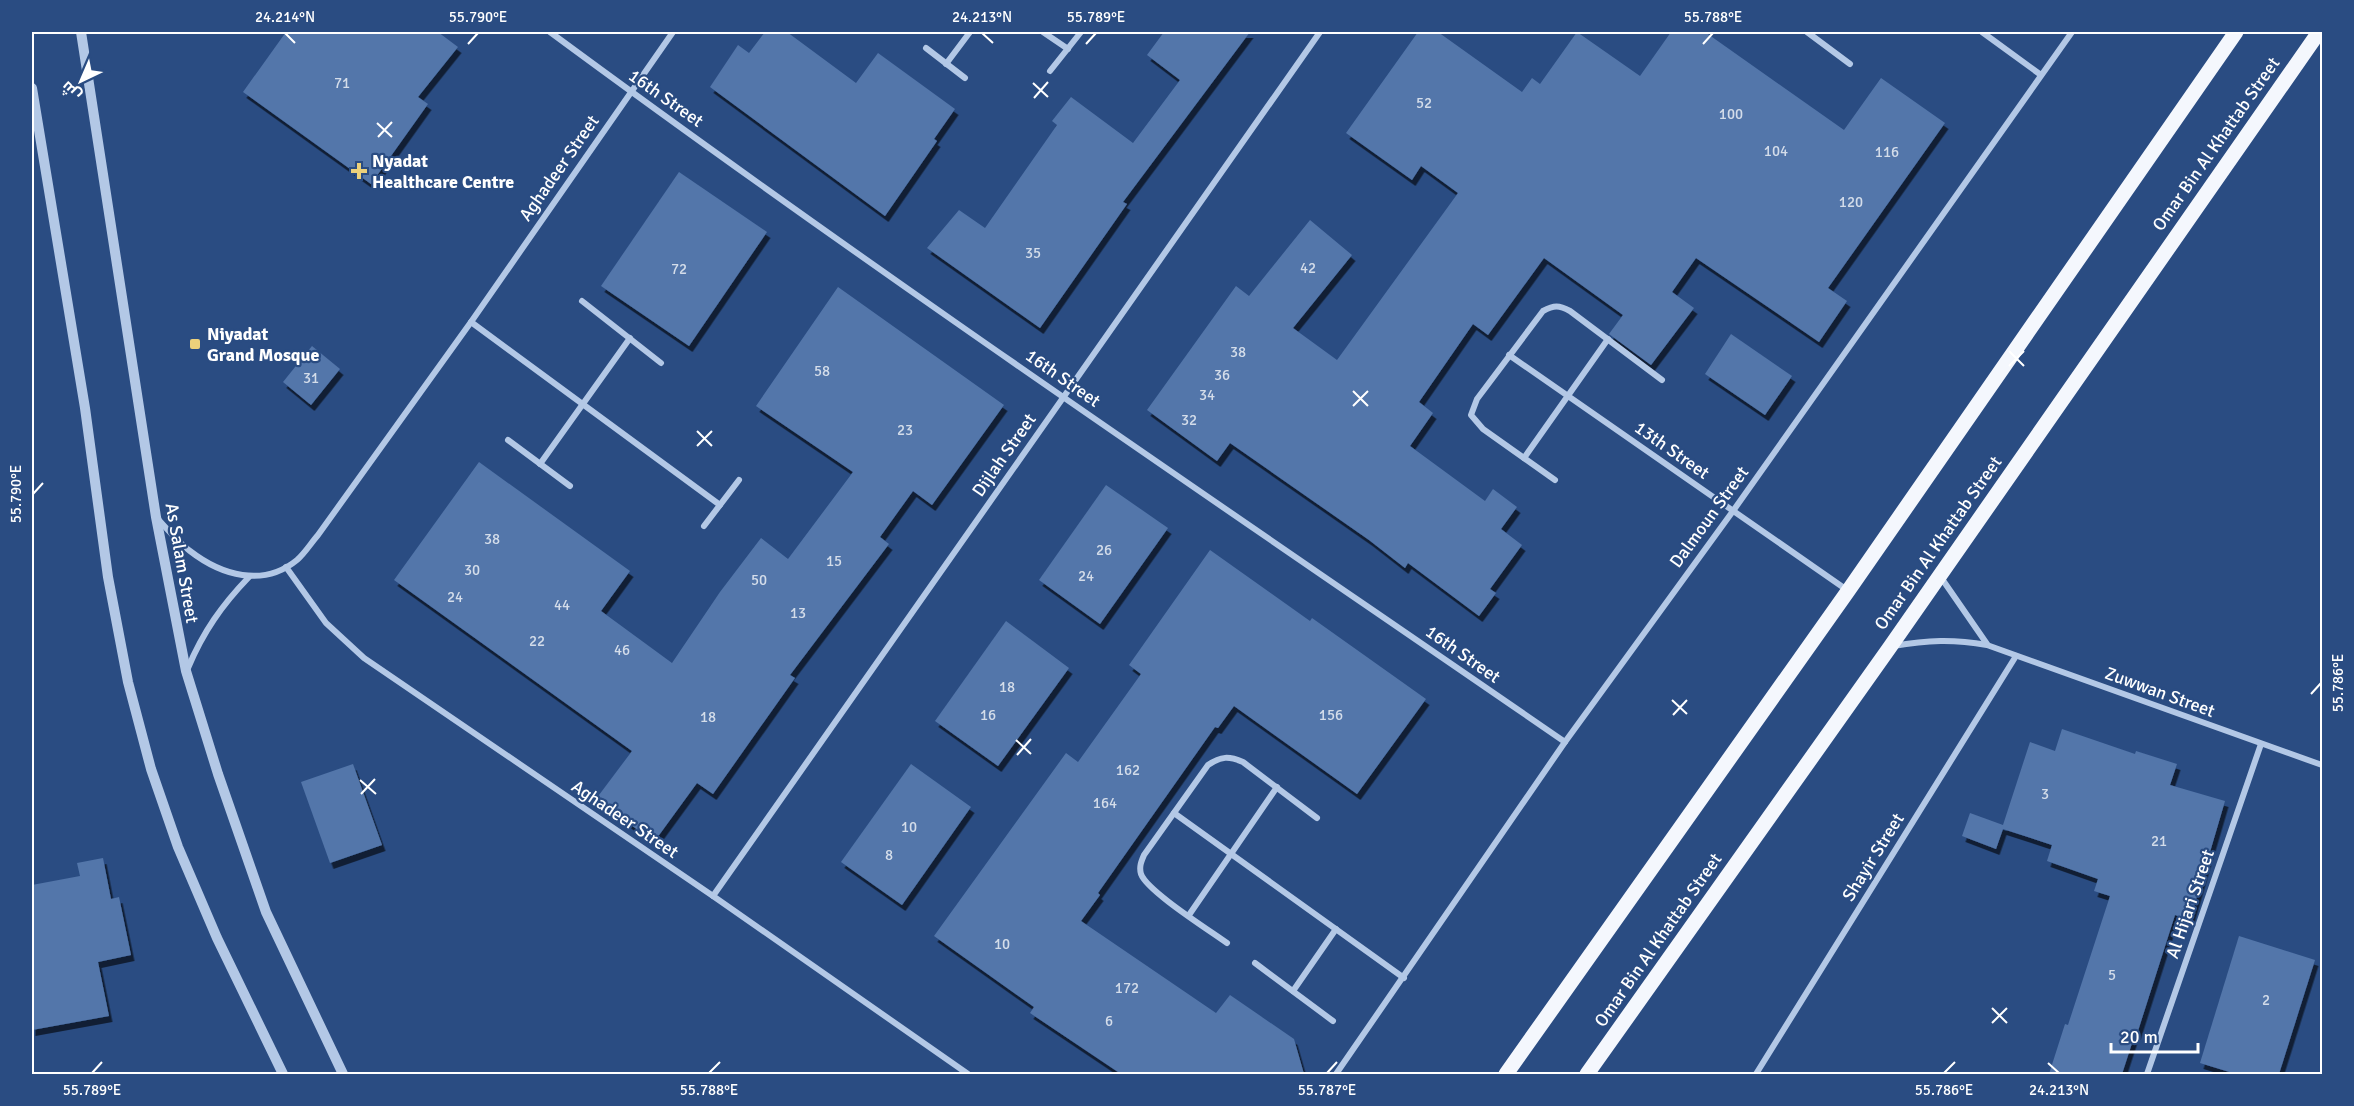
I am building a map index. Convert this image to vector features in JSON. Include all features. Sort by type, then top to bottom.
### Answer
[{"type":"main road","points":[[1506,1074],[1848,591],[2236,32]]},
{"type":"main road","name":"Omar Bin Al Khattab Street","points":[[1587,1074],[1890,647],[2319,32]]},
{"type":"street","name":"As Salam Street","points":[[81,32],[156,517],[186,671],[218,774],[267,912],[343,1074]]},
{"type":"street","name":"16th Street","points":[[550,32],[631,92],[1063,397],[1565,742]]},
{"type":"street","name":"Aghadeer Street","points":[[156,517],[188,550],[227,572],[249,577],[270,574],[297,560],[318,535],[471,322],[673,32]]},
{"type":"street","points":[[946,64],[970,32]]},
{"type":"street","points":[[1043,32],[1068,49]]},
{"type":"street","points":[[1050,71],[1081,32]]},
{"type":"street","name":"Dijlah Street","points":[[713,896],[1320,32]]},
{"type":"street","points":[[1807,32],[1850,64]]},
{"type":"street","points":[[1982,32],[2041,75]]},
{"type":"street","name":"Dalmoun Street","points":[[1336,1074],[1565,742],[1733,511],[2072,32]]},
{"type":"street","points":[[926,48],[964,78]]},
{"type":"street","points":[[32,88],[85,408],[108,577],[131,693],[151,768],[178,847],[217,938],[283,1074]]},
{"type":"street","points":[[582,301],[661,363]]},
{"type":"street","points":[[1555,480],[1483,429],[1471,415],[1477,399],[1536,319],[1552,306],[1561,306],[1662,380]]},
{"type":"street","points":[[471,322],[720,505]]},
{"type":"street","points":[[540,464],[630,338]]},
{"type":"street","points":[[1524,458],[1608,339]]},
{"type":"street","name":"13th Street","points":[[1509,355],[1848,591]]},
{"type":"street","points":[[508,440],[570,486]]},
{"type":"street","points":[[704,526],[739,480]]},
{"type":"street","name":"Aghadeer Street","points":[[285,567],[326,623],[364,657],[968,1074]]},
{"type":"street","points":[[1939,575],[1987,645]]},
{"type":"street","points":[[186,671],[197,645],[212,620],[229,597],[249,577]]},
{"type":"street","name":"Zuwwan Street","points":[[1890,647],[1922,641],[1954,640],[1987,645],[2322,765]]},
{"type":"street","name":"Shayir Street","points":[[1756,1074],[2016,656]]},
{"type":"street","name":"Al Hijari Street","points":[[2148,1074],[2261,744]]},
{"type":"street","points":[[1227,943],[1151,887],[1141,872],[1140,865],[1144,855],[1174,813],[1209,765],[1223,757],[1232,757],[1243,762],[1317,818]]},
{"type":"street","points":[[1189,915],[1277,787]]},
{"type":"street","points":[[1174,813],[1404,978]]},
{"type":"street","points":[[1293,991],[1336,929]]},
{"type":"street","points":[[1256,963],[1333,1021]]},
{"type":"building","points":[[286,32],[438,32],[458,47],[418,97],[428,104],[371,184],[243,92]]},
{"type":"building","points":[[765,32],[787,32],[856,83],[878,53],[955,109],[934,139],[937,141],[885,216],[710,87],[738,45],[749,53]]},
{"type":"building","points":[[1164,32],[1250,32],[1123,202],[1127,204],[1040,328],[927,248],[959,210],[985,228],[1057,125],[1052,121],[1071,97],[1133,143],[1180,80],[1147,55]]},
{"type":"building","points":[[1418,32],[1438,32],[1522,92],[1532,78],[1540,84],[1577,32],[1640,76],[1671,32],[1705,32],[1844,130],[1881,78],[1945,123],[1828,288],[1847,301],[1819,342],[1696,258],[1672,292],[1694,308],[1651,365],[1609,334],[1623,315],[1544,258],[1488,335],[1473,324],[1419,402],[1433,413],[1410,446],[1485,501],[1493,489],[1517,507],[1501,529],[1522,545],[1490,589],[1496,593],[1479,616],[1408,563],[1405,568],[1369,540],[1230,443],[1217,461],[1147,410],[1236,286],[1249,296],[1310,220],[1352,255],[1293,328],[1337,360],[1458,193],[1421,166],[1412,180],[1346,133]]},
{"type":"building","points":[[679,172],[767,232],[689,346],[601,286]]},
{"type":"building","points":[[838,287],[1004,405],[932,505],[913,491],[880,537],[889,544],[790,675],[795,678],[713,794],[697,783],[654,842],[596,799],[632,751],[394,580],[479,462],[630,571],[601,611],[672,663],[720,592],[761,538],[788,559],[853,472],[756,406]]},
{"type":"building","points":[[1731,334],[1792,376],[1765,415],[1705,374]]},
{"type":"building","points":[[312,346],[340,369],[311,405],[283,382]]},
{"type":"building","points":[[1106,485],[1168,528],[1100,624],[1039,580]]},
{"type":"building","points":[[1210,550],[1310,621],[1312,618],[1426,699],[1357,794],[1234,706],[1218,728],[1215,727],[1098,893],[1100,895],[1081,921],[1216,1013],[1230,995],[1294,1039],[1304,1074],[1121,1074],[1030,1013],[1034,1007],[934,936],[1066,753],[1078,762],[1141,674],[1129,665]]},
{"type":"building","points":[[1006,621],[1069,668],[998,766],[935,721]]},
{"type":"building","points":[[2062,729],[2135,754],[2136,751],[2177,764],[2170,785],[2225,801],[2190,920],[2175,915],[2122,1074],[2049,1074],[2065,1024],[2068,1025],[2110,896],[2094,891],[2098,879],[2047,861],[2052,845],[2003,829],[1996,849],[1962,836],[1970,813],[2003,825],[2030,742],[2055,751]]},
{"type":"building","points":[[353,764],[382,845],[330,863],[301,782]]},
{"type":"building","points":[[911,764],[971,807],[902,905],[841,862]]},
{"type":"building","points":[[103,858],[111,899],[119,897],[131,955],[98,962],[109,1016],[32,1030],[32,885],[80,876],[77,863]]},
{"type":"building","points":[[2239,936],[2315,960],[2279,1074],[2236,1074],[2200,1063]]},
{"type":"place","name":"Nyadat Healthcare Centre","points":[[359,171]]},
{"type":"place","name":"Niyadat Grand Mosque","points":[[195,344]]}]
